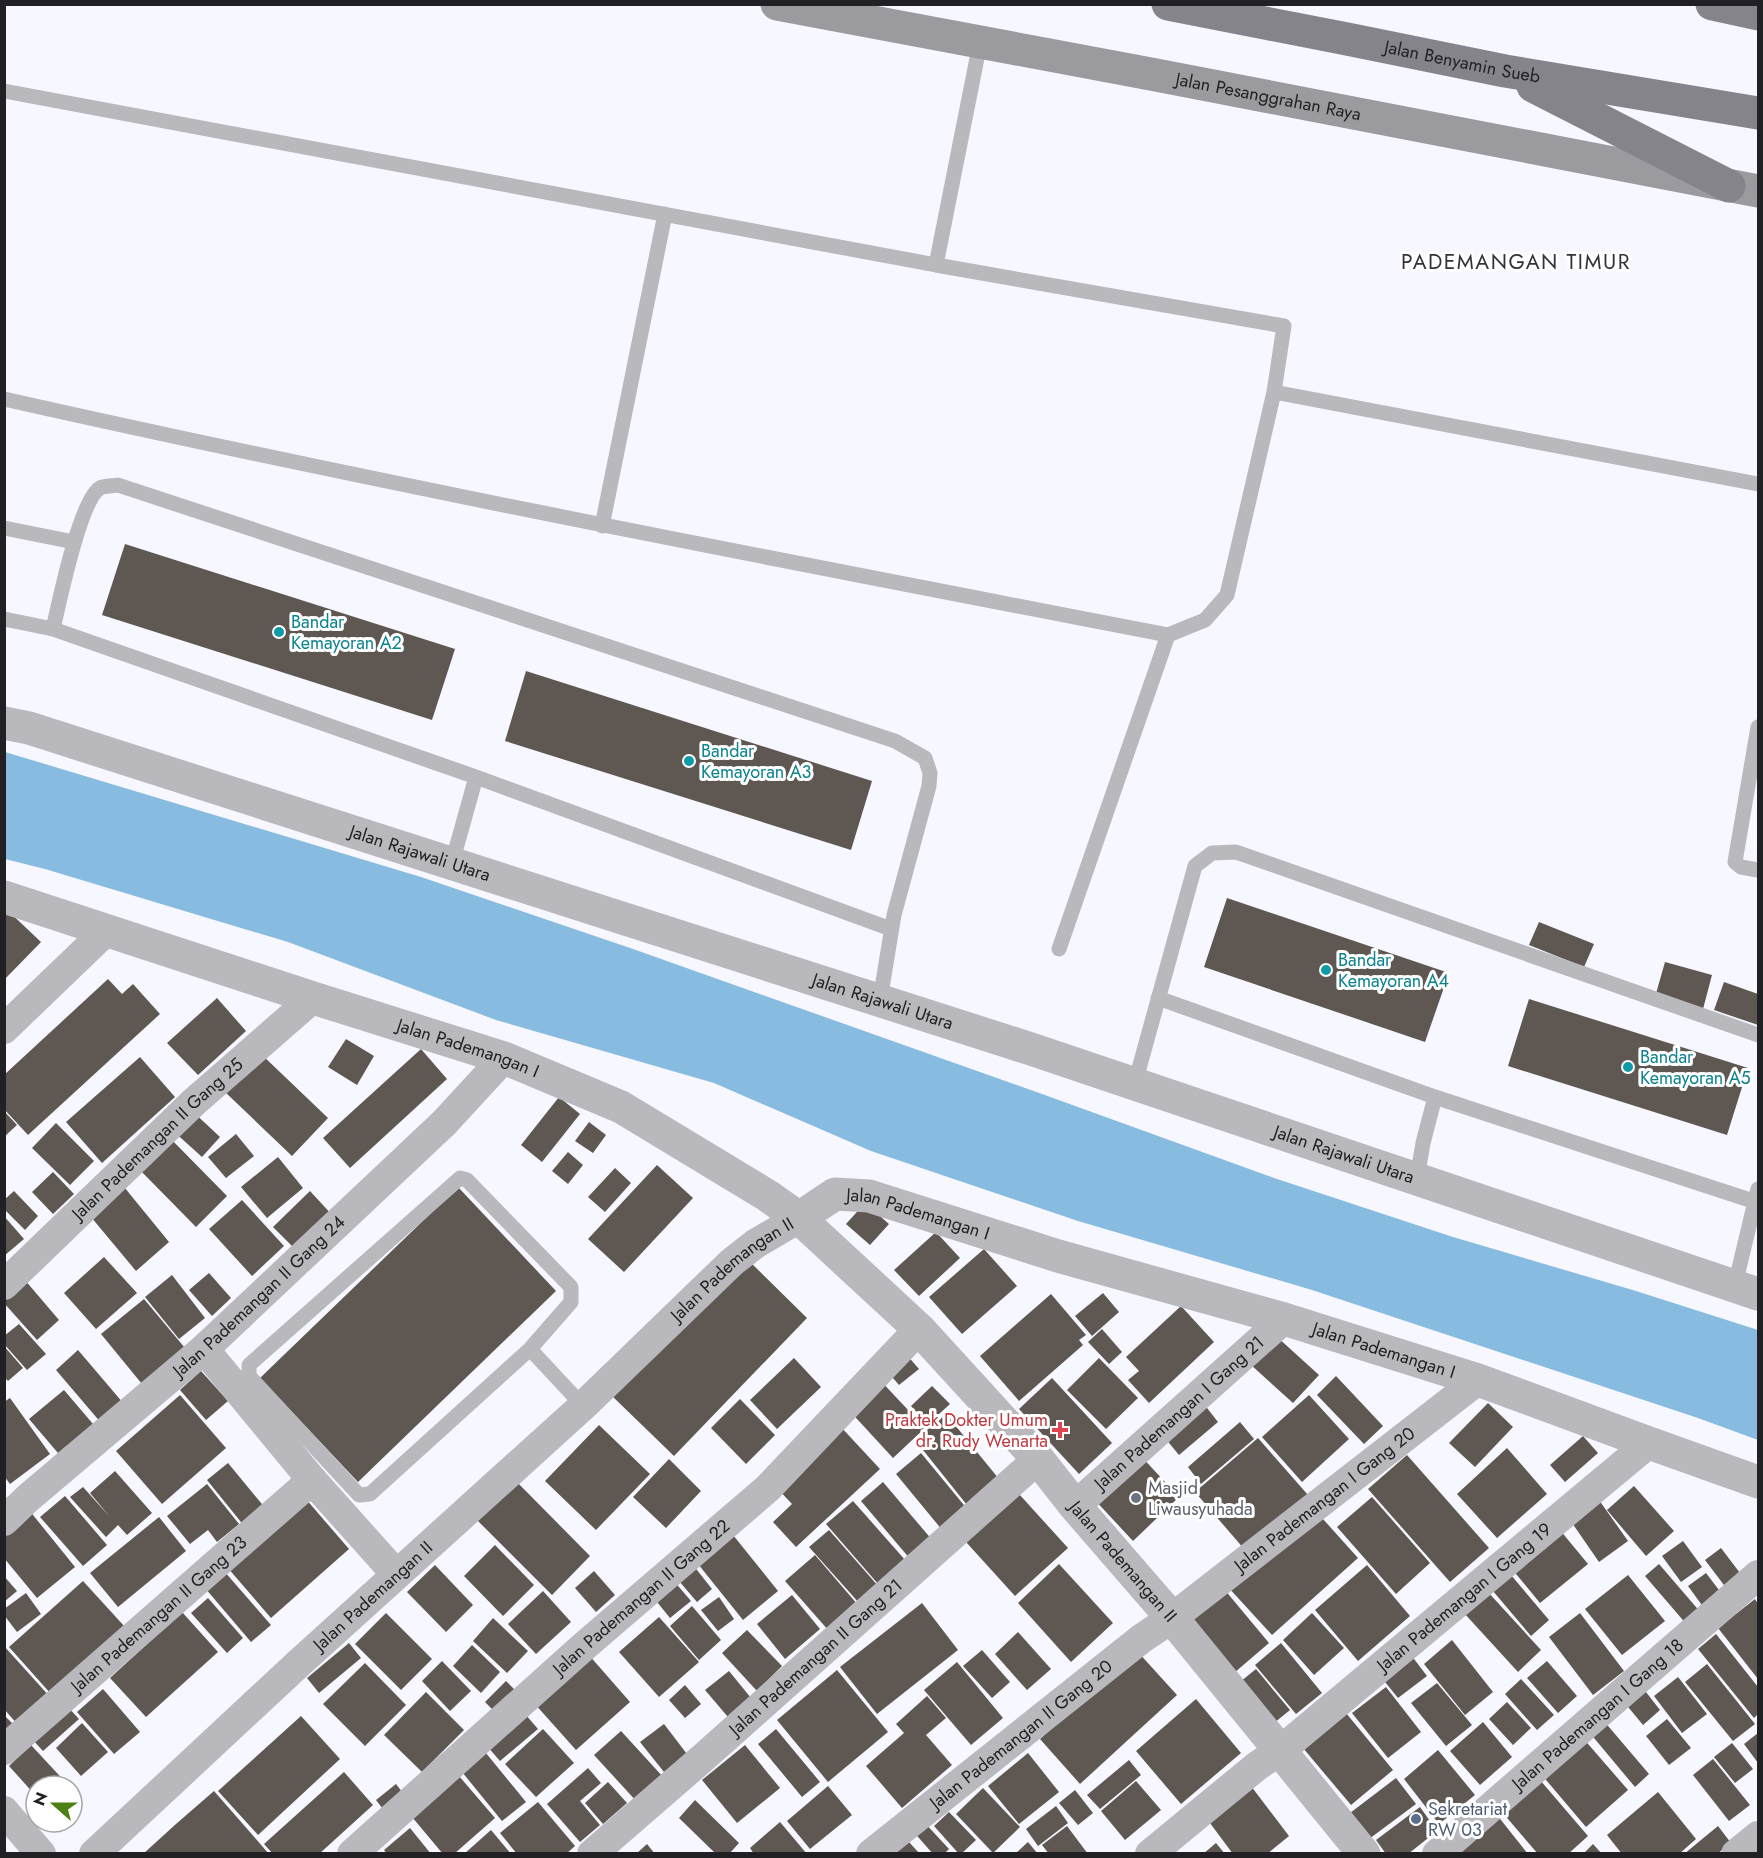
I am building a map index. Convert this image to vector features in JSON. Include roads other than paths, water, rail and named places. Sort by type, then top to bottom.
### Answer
[{"type":"main road","name":"Jalan Pesanggrahan Raya","points":[[777,4],[1744,189]]},
{"type":"main road","name":"Jalan Benyamin Sueb","points":[[1168,4],[1505,71],[1758,113]]},
{"type":"main road","points":[[1712,4],[1758,14]]},
{"type":"main road","points":[[1505,71],[1744,189]]},
{"type":"street","name":"Jalan Rajawali Utara","points":[[4,723],[29,728],[880,1000],[1135,1083],[1747,1289]]},
{"type":"street","name":"Jalan Pademangan I","points":[[4,897],[313,999],[504,1058],[621,1107],[784,1208],[836,1194],[869,1197],[1058,1256],[1284,1318],[1478,1380],[1758,1482]]},
{"type":"street","points":[[4,1029],[107,930]]},
{"type":"street","name":"Jalan Pademangan II Gang 25","points":[[4,1285],[194,1102],[313,999]]},
{"type":"street","name":"Jalan Pademangan II Gang 24","points":[[4,1521],[204,1349],[444,1123],[504,1058]]},
{"type":"street","name":"Jalan Pademangan II","points":[[94,1854],[396,1574],[577,1400],[755,1244],[784,1208],[919,1329],[1038,1459],[1281,1750],[1364,1854]]},
{"type":"street","name":"Jalan Pademangan I Gang 21","points":[[1075,1506],[1284,1318]]},
{"type":"street","name":"Jalan Pademangan II Gang 22","points":[[352,1854],[582,1648],[768,1488],[919,1329]]},
{"type":"street","points":[[204,1349],[312,1480],[396,1574]]},
{"type":"street","name":"Jalan Pademangan I Gang 20","points":[[1172,1618],[1478,1380]]},
{"type":"street","name":"Jalan Pademangan I Gang 19","points":[[1150,1854],[1257,1766],[1281,1750],[1649,1443]]},
{"type":"street","name":"Jalan Pademangan II Gang 21","points":[[592,1854],[1038,1459]]},
{"type":"street","name":"Jalan Pademangan II Gang 23","points":[[4,1750],[312,1480]]},
{"type":"street","name":"Jalan Pademangan I Gang 18","points":[[1437,1854],[1758,1575]]},
{"type":"street","name":"Jalan Pademangan II Gang 20","points":[[871,1854],[1141,1639],[1172,1618]]},
{"type":"street","points":[[4,1811],[40,1854]]},
{"type":"street","points":[[1736,1854],[1758,1836]]},
{"type":"lane","points":[[936,265],[980,43]]},
{"type":"lane","points":[[4,91],[936,265],[1284,326],[1274,392],[1227,595],[1205,620],[1168,635],[602,526],[4,399]]},
{"type":"lane","points":[[602,526],[665,214]]},
{"type":"lane","points":[[1274,392],[1758,484]]},
{"type":"lane","points":[[53,629],[74,542],[91,497],[100,488],[118,485],[912,749],[925,758],[930,773],[929,786],[891,929],[880,1000]]},
{"type":"lane","points":[[4,528],[74,542]]},
{"type":"lane","points":[[4,619],[53,629],[476,777],[891,929]]},
{"type":"lane","points":[[1059,949],[1168,635]]},
{"type":"lane","points":[[1758,727],[1735,862],[1741,867],[1758,870]]},
{"type":"lane","points":[[452,863],[476,777]]},
{"type":"lane","points":[[1135,1083],[1195,866],[1212,853],[1236,852],[1758,1035]]},
{"type":"lane","points":[[1158,998],[1435,1097],[1757,1195],[1747,1289]]},
{"type":"lane","points":[[1418,1178],[1423,1143],[1435,1097]]},
{"type":"lane","points":[[460,1178],[467,1180],[571,1287],[571,1302],[530,1349],[370,1494],[359,1495],[249,1376],[249,1365],[460,1178]]},
{"type":"lane","points":[[530,1349],[577,1400]]},
{"type":"water","points":[[5,752],[421,877],[633,949],[1274,1178],[1453,1237],[1758,1330],[1758,1440],[1312,1290],[1078,1221],[871,1151],[714,1083],[496,1020],[288,942],[5,859]]},
{"type":"place","name":"Bandar Kemayoran A2","points":[[279,632]]},
{"type":"place","name":"Bandar Kemayoran A3","points":[[689,761]]},
{"type":"place","name":"Bandar Kemayoran A4","points":[[1326,970]]},
{"type":"place","name":"Bandar Kemayoran A5","points":[[1628,1067]]},
{"type":"place","name":"Praktek Dokter Umum dr. Rudy Wenarta","points":[[1060,1430]]},
{"type":"place","name":"Masjid Liwausyuhada","points":[[1136,1498]]},
{"type":"place","name":"Sekretariat RW 03","points":[[1416,1819]]},
{"type":"district","name":"PADEMANGAN TIMUR","points":[[1516,262]]}]
